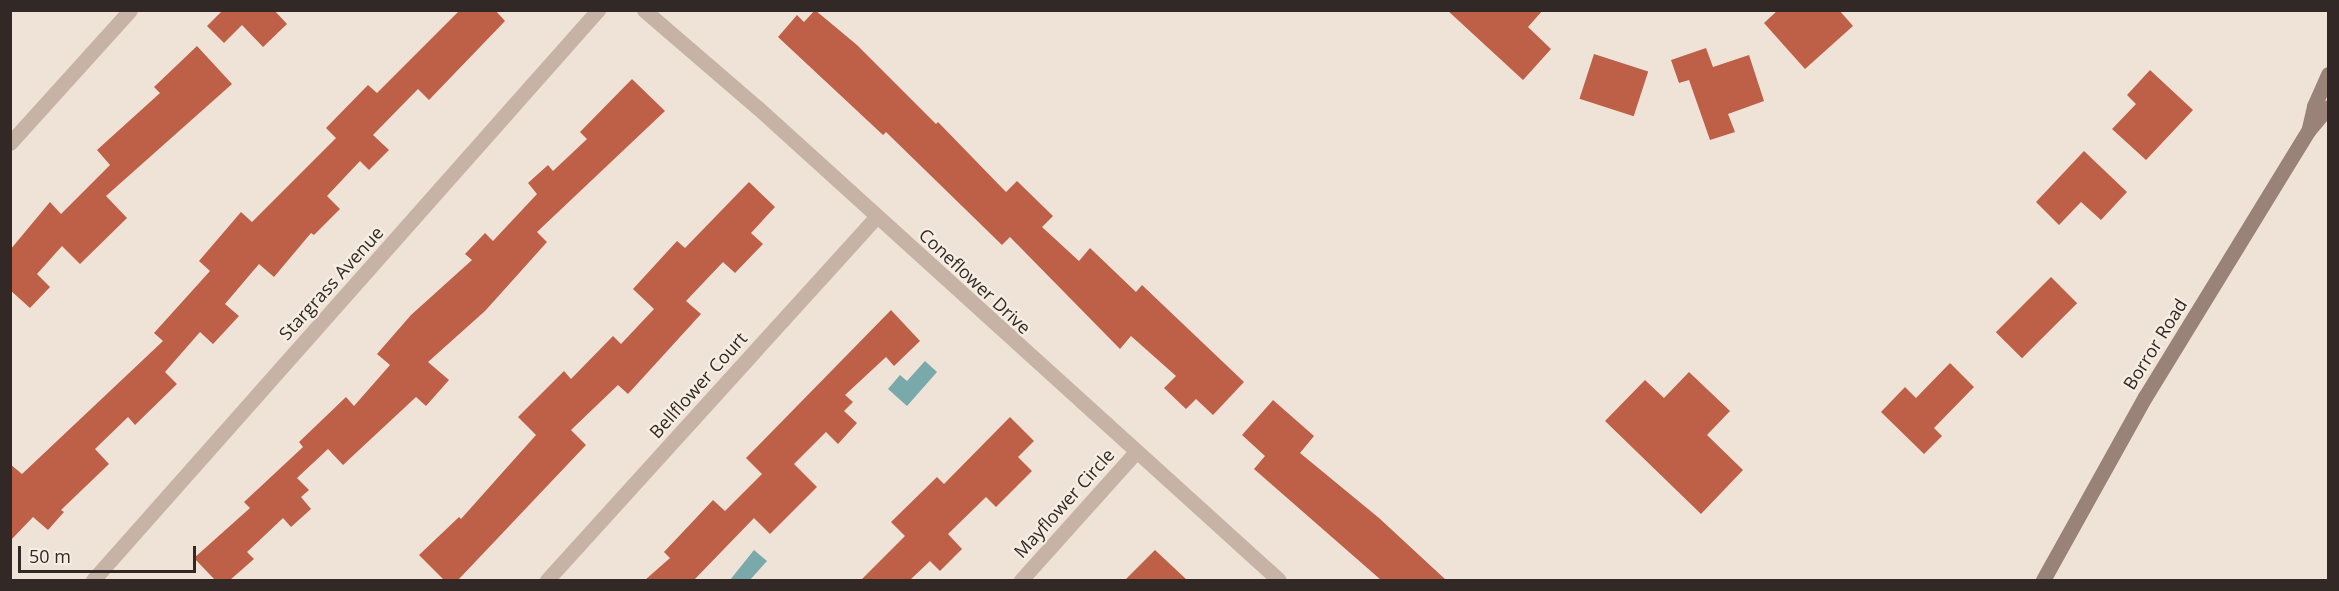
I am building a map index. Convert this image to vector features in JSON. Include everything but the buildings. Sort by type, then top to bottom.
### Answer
[{"type":"street","points":[[10,143],[130,10]]},
{"type":"street","name":"Stargrass Avenue","points":[[93,580],[598,10]]},
{"type":"street","name":"Coneflower Drive","points":[[644,10],[877,216],[1280,580]]},
{"type":"street","name":"Borror Road","points":[[2308,131],[2314,106],[2328,74]]},
{"type":"street","name":"Borror Road","points":[[2043,580],[2145,397],[2308,131],[2328,106]]},
{"type":"street","name":"Bellflower Court","points":[[547,580],[877,216]]},
{"type":"street","name":"Mayflower Circle","points":[[1021,580],[1136,452]]},
{"type":"water","points":[[925,361],[937,372],[907,406],[888,389],[900,375],[907,381]]},
{"type":"water","points":[[754,550],[767,561],[750,580],[730,580]]}]
